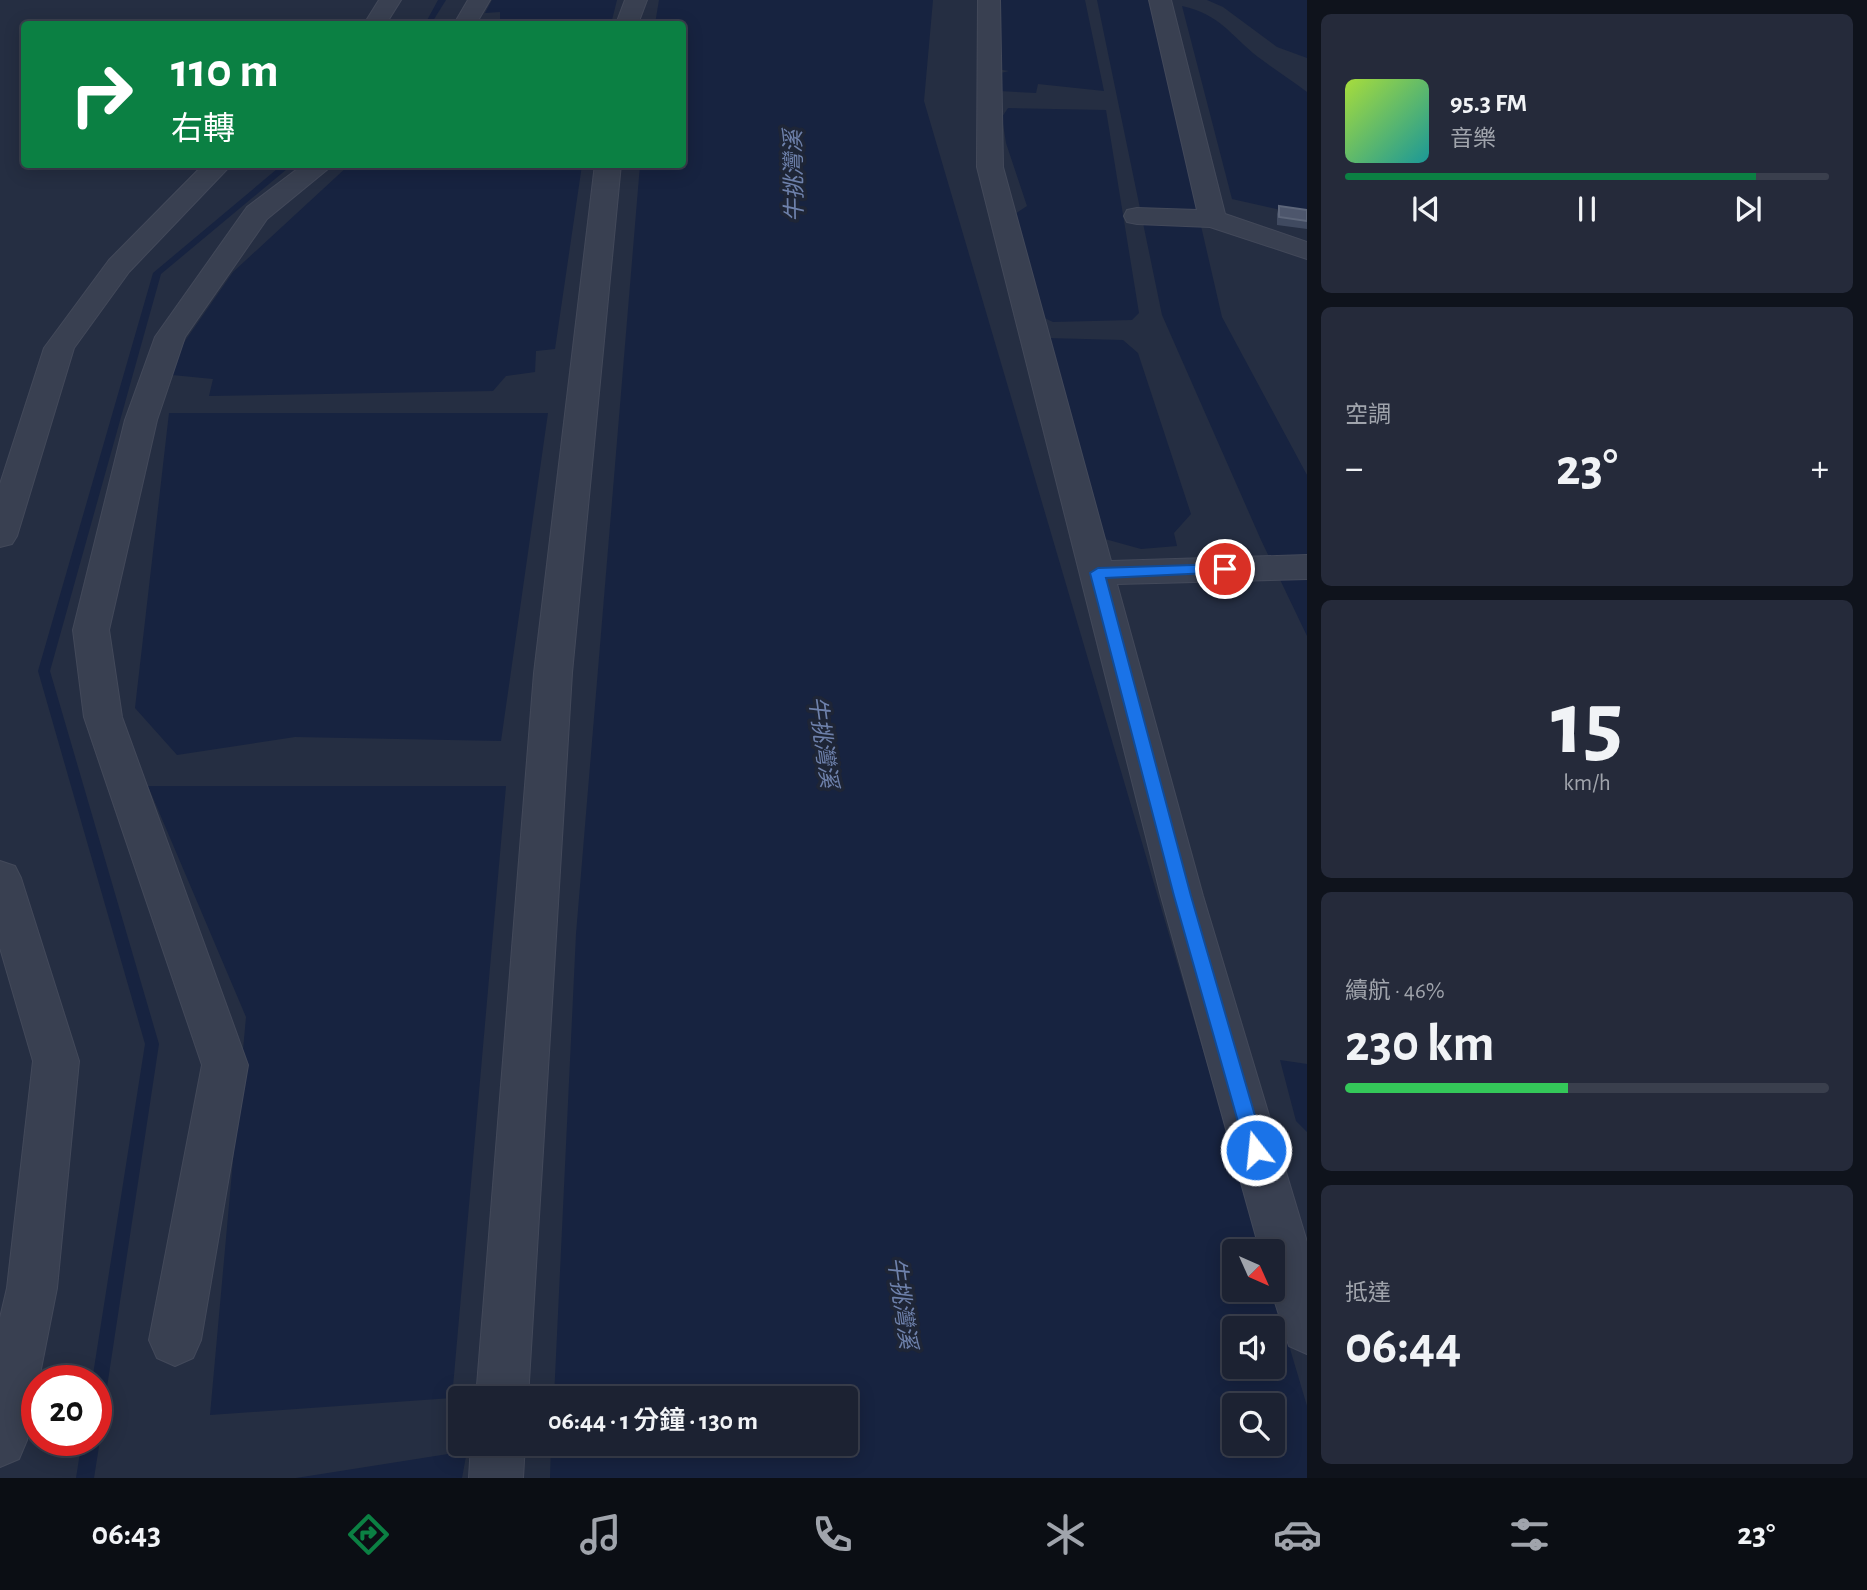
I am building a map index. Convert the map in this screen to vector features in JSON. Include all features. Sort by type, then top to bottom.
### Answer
[{"type":"street","points":[[377,21],[390,0]]},
{"type":"street","points":[[468,21],[479,0]]},
{"type":"street","points":[[628,21],[636,0]]},
{"type":"street","points":[[989,0],[990,167],[1182,896],[1307,1328]]},
{"type":"street","points":[[1160,0],[1209,219]]},
{"type":"street","points":[[0,536],[59,348],[120,266],[215,168]]},
{"type":"street","points":[[175,1340],[225,1065],[103,717],[91,630],[141,420],[170,337],[257,212],[316,168]]},
{"type":"street","points":[[503,1386],[553,673],[608,168]]},
{"type":"street","points":[[1137,216],[1209,219],[1307,251]]},
{"type":"street","points":[[1098,573],[1307,567]]},
{"type":"street","points":[[0,878],[56,1061],[32,1288],[0,1440]]},
{"type":"street","points":[[496,1478],[497,1456]]},
{"type":"water","points":[[492,0],[617,0],[612,21],[500,21],[500,12],[485,13]]},
{"type":"water","name":"牛挑灣溪","points":[[659,0],[933,0],[924,101],[1258,1239],[1222,1239],[1222,1302],[1276,1302],[1280,1316],[1222,1316],[1222,1379],[1285,1379],[1285,1332],[1307,1406],[1307,1478],[550,1478],[551,1456],[858,1456],[858,1386],[555,1386],[576,934],[640,168],[686,168],[686,21],[656,21]]},
{"type":"water","points":[[999,0],[1085,0],[1104,91],[1038,84],[1036,93],[999,91],[997,74],[1009,71],[997,69]]},
{"type":"water","points":[[1097,0],[1149,0],[1222,317],[1307,475],[1307,636],[1261,540],[1162,315]]},
{"type":"water","points":[[1207,0],[1307,0],[1307,58],[1277,47],[1223,7]]},
{"type":"water","points":[[1182,6],[1216,20],[1258,57],[1307,92],[1307,216],[1232,199]]},
{"type":"water","points":[[1008,108],[1106,110],[1139,313],[1132,320],[1053,322],[1036,314],[1015,214],[1027,206],[1006,143],[1002,117]]},
{"type":"water","points":[[346,168],[582,168],[555,349],[536,351],[535,372],[506,376],[493,391],[209,396],[213,379],[162,374],[233,272]]},
{"type":"water","points":[[1047,338],[1123,340],[1138,353],[1191,514],[1174,533],[1177,546],[1141,549],[1105,539]]},
{"type":"water","points":[[169,413],[548,413],[501,741],[295,737],[177,755],[135,708]]},
{"type":"water","points":[[148,786],[506,786],[453,1386],[448,1386],[448,1398],[210,1415],[246,1017]]},
{"type":"water","points":[[1280,1060],[1307,1064],[1307,1132],[1296,1121]]},
{"type":"water","points":[[448,1454],[466,1456],[462,1478],[296,1478]]},
{"type":"building","points":[[1279,206],[1307,210],[1307,221],[1279,217]]},
{"type":"waterway","points":[[430,21],[442,0]]},
{"type":"waterway","points":[[102,1365],[152,1044],[44,671],[157,273],[284,168]]},
{"type":"waterway","points":[[85,1478],[88,1456]]},
{"type":"route","points":[[1225,569],[1098,573],[1182,896],[1256,1150]]}]
